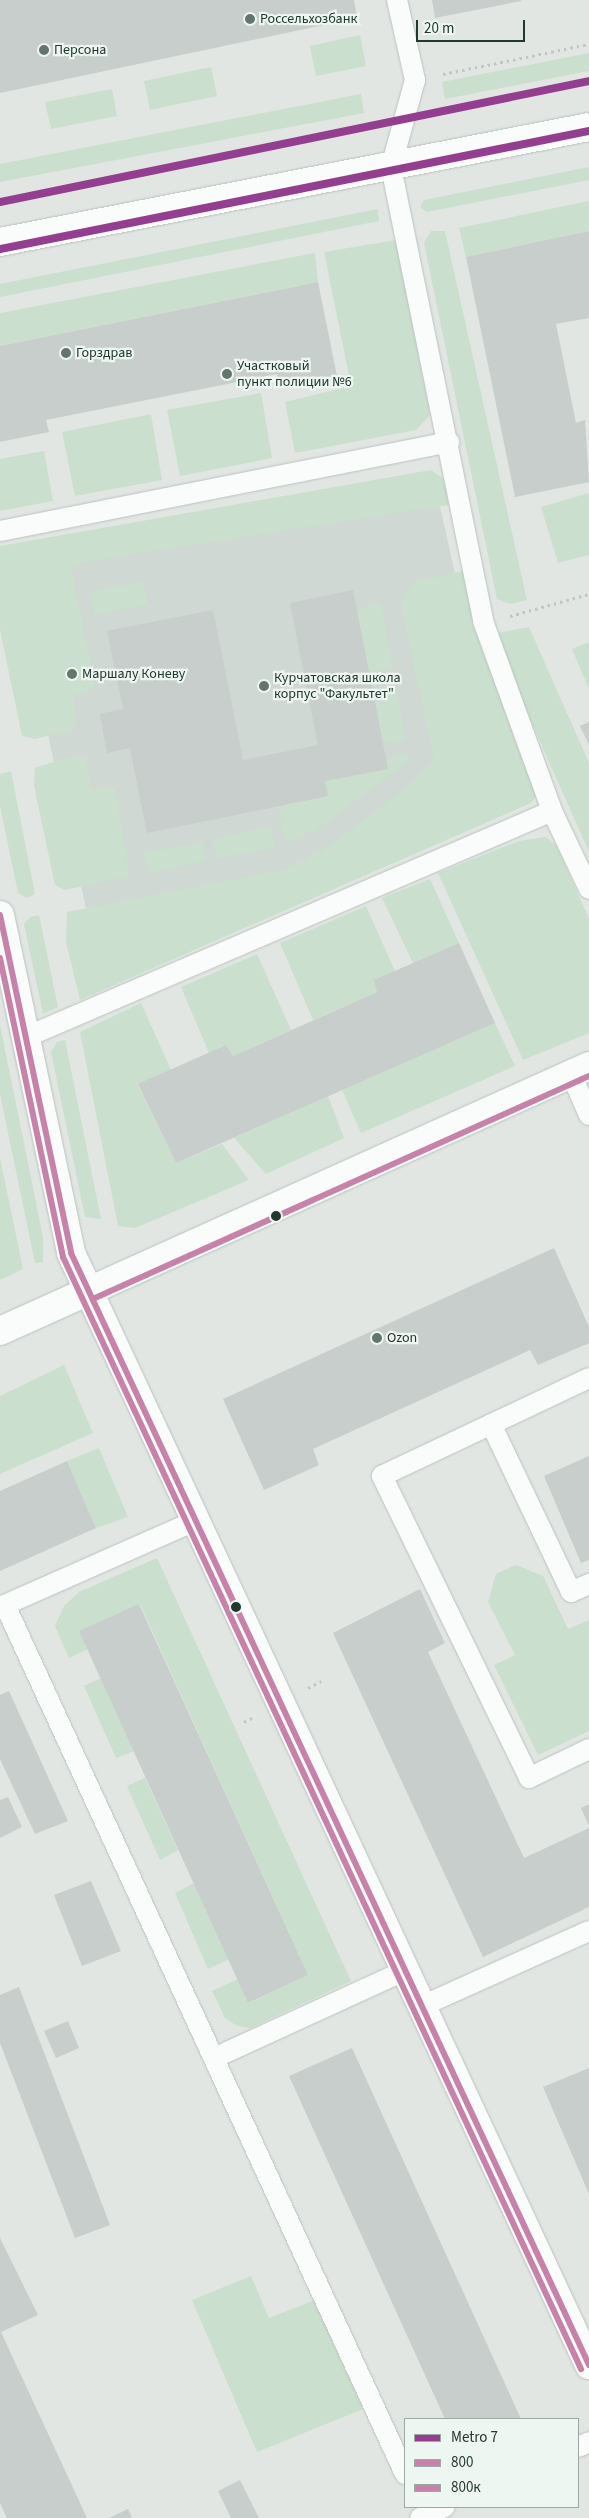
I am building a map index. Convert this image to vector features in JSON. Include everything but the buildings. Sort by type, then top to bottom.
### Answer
[{"type":"street","points":[[0,242],[589,127]]},
{"type":"street","points":[[0,916],[7,982],[26,1038],[71,1253],[91,1290],[589,2365]]},
{"type":"street","points":[[0,1331],[580,1070]]},
{"type":"lane","points":[[397,0],[415,80],[391,167],[449,442],[483,621],[552,811],[589,889]]},
{"type":"lane","points":[[0,531],[449,442]]},
{"type":"lane","points":[[26,1038],[552,811]]},
{"type":"lane","points":[[580,1070],[589,1115]]},
{"type":"lane","points":[[589,1378],[382,1476],[529,1778],[589,1749]]},
{"type":"lane","points":[[491,1424],[571,1592],[589,1584]]},
{"type":"lane","points":[[197,1520],[2,1606],[214,2058],[404,2472]]},
{"type":"lane","points":[[422,2006],[589,1931]]},
{"type":"lane","points":[[214,2058],[406,1970]]},
{"type":"lane","points":[[423,2515],[442,2508]]},
{"type":"path","points":[[415,80],[589,44]]},
{"type":"path","points":[[483,621],[538,611],[589,594]]},
{"type":"shaded area","name":"Курчатовская школа корпус \"Факультет\"","points":[[435,484],[466,624],[528,795],[102,981],[51,749],[14,558]]},
{"type":"green space","points":[[360,35],[366,66],[316,76],[310,46]]},
{"type":"green space","points":[[589,53],[589,71],[445,99],[442,82]]},
{"type":"green space","points":[[211,67],[217,96],[150,110],[144,81]]},
{"type":"green space","points":[[112,89],[117,116],[51,129],[45,102]]},
{"type":"green space","points":[[361,94],[364,113],[0,182],[0,164]]},
{"type":"green space","points":[[589,167],[589,180],[427,212],[420,207],[424,200]]},
{"type":"green space","points":[[589,201],[589,231],[466,257],[459,228]]},
{"type":"green space","points":[[378,209],[379,221],[0,297],[0,284]]},
{"type":"green space","points":[[431,231],[445,231],[527,600],[510,604],[497,599],[424,243]]},
{"type":"green space","points":[[396,240],[430,415],[416,430],[295,453],[285,402],[351,386],[324,252]]},
{"type":"green space","points":[[315,253],[318,282],[0,346],[0,313]]},
{"type":"green space","points":[[261,393],[272,458],[180,476],[167,410]]},
{"type":"green space","points":[[151,414],[162,480],[75,496],[62,432]]},
{"type":"green space","points":[[44,451],[53,501],[0,511],[0,459]]},
{"type":"green space","points":[[431,470],[444,479],[449,505],[83,562],[71,567],[95,687],[73,695],[76,718],[71,730],[35,739],[22,736],[0,630],[0,546]]},
{"type":"green space","points":[[589,493],[589,555],[558,563],[541,507]]},
{"type":"green space","points":[[463,571],[473,624],[537,795],[531,803],[80,1000],[66,942],[67,912],[286,869],[321,852],[402,791],[434,760],[402,609],[404,592],[417,581]]},
{"type":"green space","points":[[143,581],[148,604],[95,615],[90,592]]},
{"type":"green space","points":[[381,603],[392,667],[369,672],[357,611]]},
{"type":"green space","points":[[529,627],[589,763],[589,852],[520,696],[498,633]]},
{"type":"green space","points":[[589,642],[589,689],[572,649]]},
{"type":"green space","points":[[395,685],[406,739],[383,744],[373,691]]},
{"type":"green space","points":[[406,753],[408,762],[316,830],[285,842],[278,806],[328,796],[325,781],[388,769],[386,760]]},
{"type":"green space","points":[[68,757],[86,757],[91,789],[115,788],[130,876],[65,890],[55,885],[34,786],[35,768]]},
{"type":"green space","points":[[11,771],[35,894],[27,898],[18,893],[0,806],[0,774]]},
{"type":"green space","points":[[270,826],[276,847],[217,859],[214,839]]},
{"type":"green space","points":[[546,837],[556,845],[589,919],[589,1033],[523,1060],[438,873],[519,841]]},
{"type":"green space","points":[[202,843],[205,861],[149,873],[144,852]]},
{"type":"green space","points":[[430,879],[459,943],[413,963],[382,898]]},
{"type":"green space","points":[[366,906],[395,971],[377,992],[313,1020],[280,943]]},
{"type":"green space","points":[[39,915],[58,1007],[43,1014],[24,924],[30,917]]},
{"type":"green space","points":[[257,954],[291,1030],[233,1056],[226,1045],[209,1053],[181,987]]},
{"type":"green space","points":[[141,1003],[171,1070],[138,1085],[176,1163],[222,1144],[249,1180],[135,1228],[118,1226],[80,1032]]},
{"type":"green space","points":[[495,1023],[515,1066],[361,1133],[342,1090]]},
{"type":"green space","points":[[0,1025],[43,1237],[43,1262],[35,1263],[0,1094]]},
{"type":"green space","points":[[65,1040],[101,1219],[85,1217],[51,1052],[57,1042]]},
{"type":"green space","points":[[328,1096],[344,1138],[266,1174],[234,1138]]},
{"type":"green space","points":[[0,1158],[23,1269],[0,1280]]},
{"type":"green space","points":[[64,1365],[93,1433],[0,1474],[0,1396]]},
{"type":"green space","points":[[99,1448],[128,1517],[96,1528],[67,1461]]},
{"type":"green space","points":[[157,1558],[351,1981],[250,2028],[237,2026],[225,2018],[212,1991],[238,1979],[249,2003],[308,1975],[140,1604],[80,1631],[88,1649],[69,1658],[55,1626],[64,1606],[79,1592]]},
{"type":"green space","points":[[516,1565],[543,1576],[568,1629],[589,1620],[589,1731],[538,1755],[494,1665],[515,1655],[488,1602],[496,1574]]},
{"type":"green space","points":[[101,1678],[134,1751],[116,1758],[84,1686]]},
{"type":"green space","points":[[145,1778],[178,1850],[160,1860],[127,1786]]},
{"type":"green space","points":[[194,1883],[229,1959],[208,1969],[175,1893]]},
{"type":"green space","points":[[251,2276],[269,2318],[315,2300],[363,2409],[257,2452],[192,2300]]},
{"type":"metro line","name":"7","points":[[0,202],[589,81]]},
{"type":"metro line","name":"7","points":[[0,249],[589,131]]},
{"type":"transit line","name":"800","points":[[0,915],[71,1253],[589,2365]]},
{"type":"transit line","name":"800к","points":[[0,958],[63,1257],[581,2369]]},
{"type":"transit line","name":"800к","points":[[95,1298],[589,1076]]},
{"type":"place","name":"Россельхозбанк","points":[[250,19]]},
{"type":"place","name":"Персона","points":[[44,50]]},
{"type":"place","name":"Горздрав","points":[[66,353]]},
{"type":"place","name":"Участковый пункт полиции №6","points":[[227,374]]},
{"type":"place","name":"Маршалу Коневу","points":[[72,674]]},
{"type":"place","name":"Курчатовская школа корпус \"Факультет\"","points":[[264,686]]},
{"type":"place","name":"Ozon","points":[[377,1338]]}]
